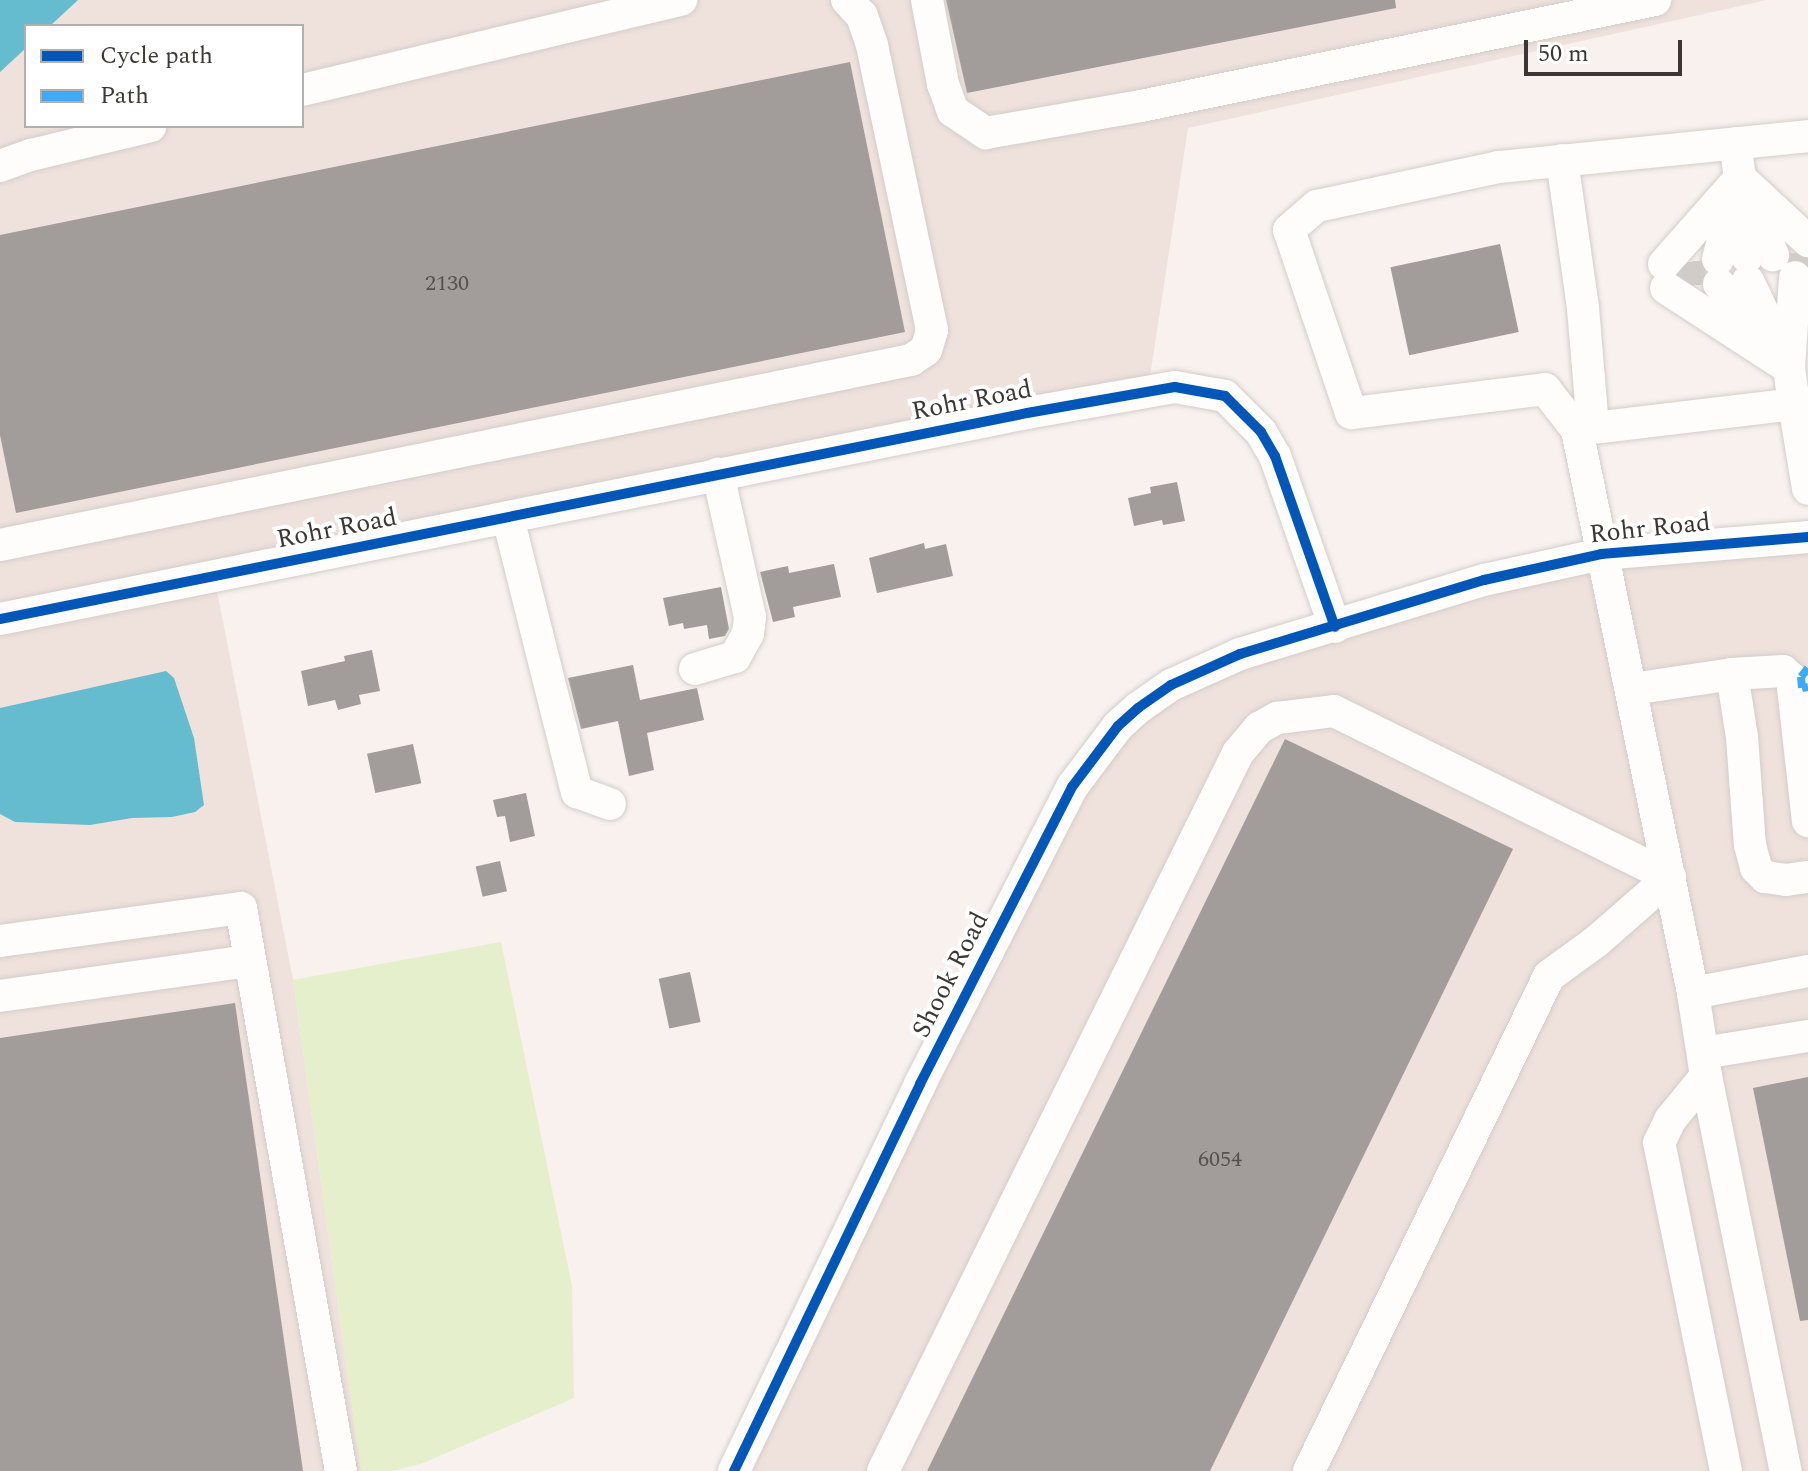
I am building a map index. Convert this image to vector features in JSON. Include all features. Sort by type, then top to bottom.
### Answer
[{"type":"street","points":[[304,90],[681,0]]},
{"type":"street","points":[[0,545],[911,360],[926,350],[932,330],[872,45],[862,16],[847,0]]},
{"type":"street","points":[[927,0],[943,84],[953,111],[986,133],[1141,106],[1655,0]]},
{"type":"street","points":[[0,166],[31,155],[143,128]]},
{"type":"street","points":[[1585,429],[1545,389],[1351,413],[1289,230],[1317,206],[1330,202],[1499,167],[1808,136]]},
{"type":"street","points":[[1735,143],[1740,178],[1737,268],[1789,368],[1808,489]]},
{"type":"street","points":[[1562,160],[1583,308],[1585,429],[1601,554],[1670,877],[1704,1064],[1786,1471]]},
{"type":"street","points":[[1740,178],[1737,268],[1789,368]]},
{"type":"street","points":[[1740,178],[1737,268],[1789,368]]},
{"type":"street","points":[[1789,368],[1808,311]]},
{"type":"street","name":"Rohr Road","points":[[0,619],[1148,389],[1200,389],[1225,396],[1261,432],[1275,456],[1335,627],[1484,580],[1601,554],[1808,537]]},
{"type":"street","points":[[1585,429],[1794,404]]},
{"type":"street","points":[[695,669],[735,657],[748,634],[750,617],[718,474]]},
{"type":"street","points":[[508,518],[577,792],[610,804]]},
{"type":"street","name":"Shook Road","points":[[734,1471],[920,1084],[1072,787],[1086,767],[1118,726],[1171,685],[1240,654],[1335,627]]},
{"type":"street","points":[[1632,689],[1732,674],[1783,671],[1792,679],[1808,821]]},
{"type":"street","points":[[1732,674],[1742,737],[1750,845],[1756,868],[1765,877],[1786,880],[1808,877]]},
{"type":"street","points":[[883,1471],[1238,753],[1259,728],[1277,718],[1334,711],[1670,877]]},
{"type":"street","points":[[1309,1471],[1549,976],[1597,941],[1670,877]]},
{"type":"street","points":[[0,941],[241,908],[341,1471]]},
{"type":"street","points":[[0,996],[250,961]]},
{"type":"street","points":[[1693,993],[1808,971]]},
{"type":"street","points":[[1726,1471],[1659,1143],[1704,1064],[1808,1036]]},
{"type":"shaded area","points":[[0,0],[1767,0],[1188,128],[1148,389],[0,619]]},
{"type":"shaded area","points":[[1808,537],[1808,1471],[734,1471],[1071,787],[1138,708],[1484,580]]},
{"type":"shaded area","points":[[216,586],[293,980],[361,1471],[0,1471],[0,629]]},
{"type":"green space","points":[[501,942],[572,1286],[574,1398],[423,1463],[393,1471],[361,1471],[293,980]]},
{"type":"water","points":[[0,0],[78,0],[52,24],[24,24],[24,50],[0,72]]},
{"type":"water","points":[[166,671],[174,678],[194,738],[204,805],[195,812],[172,817],[132,818],[90,825],[15,822],[0,814],[0,708]]},
{"type":"building","points":[[946,0],[1395,0],[1396,8],[967,93]]},
{"type":"building","points":[[850,62],[905,332],[16,513],[0,435],[0,235]]},
{"type":"building","points":[[1500,244],[1519,332],[1409,355],[1390,267]]},
{"type":"building","points":[[1700,261],[1705,272],[1700,285],[1697,285],[1680,274],[1691,262]]},
{"type":"building","points":[[1177,482],[1185,521],[1163,525],[1162,520],[1134,526],[1128,498],[1151,493],[1150,487]]},
{"type":"building","points":[[924,543],[925,549],[946,544],[953,576],[877,593],[869,558]]},
{"type":"building","points":[[834,564],[841,597],[793,607],[795,617],[773,622],[760,572],[788,566],[789,573]]},
{"type":"building","points":[[721,587],[729,629],[725,636],[709,639],[707,625],[684,629],[683,623],[669,626],[663,598]]},
{"type":"building","points":[[372,650],[380,691],[359,695],[361,704],[338,710],[335,700],[308,706],[301,671],[345,661],[344,656]]},
{"type":"building","points":[[633,665],[640,700],[697,688],[704,720],[647,733],[654,770],[629,776],[618,721],[581,729],[568,678]]},
{"type":"building","points":[[1285,739],[1513,849],[1210,1471],[927,1471]]},
{"type":"building","points":[[413,744],[421,783],[375,793],[367,754]]},
{"type":"building","points":[[526,793],[535,836],[510,842],[505,816],[497,817],[493,800]]},
{"type":"building","points":[[500,861],[507,891],[483,897],[476,867]]},
{"type":"building","points":[[690,972],[701,1022],[669,1029],[659,979]]},
{"type":"building","points":[[235,1003],[303,1471],[0,1471],[0,1038]]},
{"type":"building","points":[[1808,1077],[1808,1320],[1800,1321],[1753,1088]]},
{"type":"tunnel","points":[[1793,253],[1795,277]]},
{"type":"tunnel","points":[[1688,262],[1691,286]]},
{"type":"marked path","points":[[1808,668],[1801,677],[1802,688],[1808,687]]},
{"type":"cycle path","points":[[0,619],[1027,413],[1175,387],[1225,396],[1261,432],[1275,456],[1335,627]]},
{"type":"cycle path","points":[[734,1471],[920,1084],[1072,787],[1118,726],[1138,708],[1171,685],[1240,654],[1484,580],[1601,554],[1808,537]]}]
